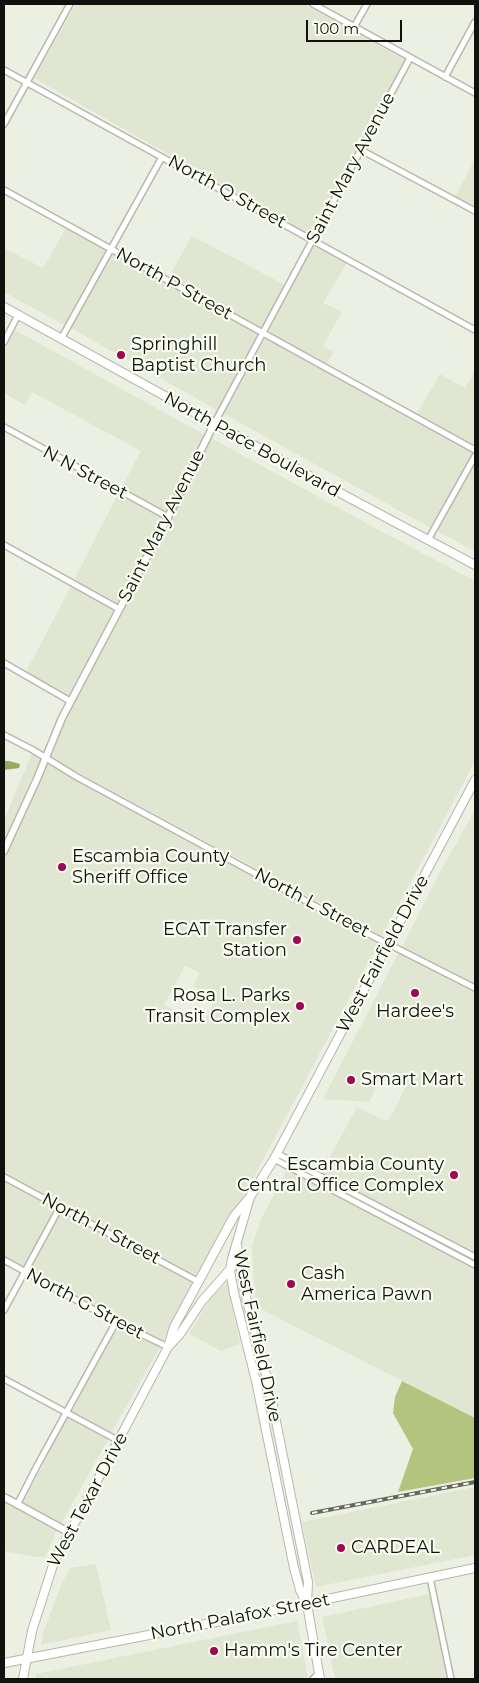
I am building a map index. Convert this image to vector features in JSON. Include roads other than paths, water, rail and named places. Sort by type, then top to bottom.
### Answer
[{"type":"main road","name":"North Pace Boulevard","points":[[4,307],[214,424],[475,565]]},
{"type":"main road","name":"West Fairfield Drive","points":[[307,1604],[308,1582],[269,1386],[246,1293],[237,1241],[250,1197],[275,1156],[475,780]]},
{"type":"main road","name":"West Texar Drive","points":[[23,1679],[32,1631],[54,1562],[168,1347],[174,1327],[198,1282],[234,1216],[250,1197]]},
{"type":"main road","points":[[230,1270],[237,1241]]},
{"type":"main road","name":"West Texar Drive","points":[[168,1347],[180,1334],[207,1295],[239,1259]]},
{"type":"main road","name":"West Fairfield Drive","points":[[230,1270],[256,1381],[294,1568],[300,1590],[307,1604]]},
{"type":"main road","name":"North Palafox Street","points":[[4,1663],[307,1604],[475,1568]]},
{"type":"main road","points":[[307,1604],[319,1676]]},
{"type":"street","points":[[4,124],[70,4]]},
{"type":"street","points":[[313,4],[475,93]]},
{"type":"street","points":[[354,27],[366,4]]},
{"type":"street","points":[[445,77],[475,22]]},
{"type":"street","name":"Saint Mary Avenue","points":[[4,851],[70,701],[168,517],[214,424],[410,58]]},
{"type":"street","name":"North Q Street","points":[[4,70],[475,330]]},
{"type":"street","points":[[361,150],[475,211]]},
{"type":"street","points":[[61,339],[162,157]]},
{"type":"street","name":"North P Street","points":[[4,190],[475,450]]},
{"type":"street","points":[[4,342],[18,315]]},
{"type":"street","name":"N N Street","points":[[4,427],[168,517]]},
{"type":"street","points":[[428,540],[475,456]]},
{"type":"street","points":[[4,545],[119,609]]},
{"type":"street","points":[[4,663],[70,701]]},
{"type":"street","name":"North L Street","points":[[4,735],[343,921],[475,988]]},
{"type":"street","points":[[275,1156],[475,1257]]},
{"type":"street","points":[[275,1156],[475,1265]]},
{"type":"street","name":"North H Street","points":[[4,1177],[198,1282]]},
{"type":"street","points":[[4,1310],[60,1207]]},
{"type":"street","name":"North G Street","points":[[4,1260],[116,1322],[168,1347]]},
{"type":"street","points":[[17,1505],[116,1322]]},
{"type":"street","points":[[4,1378],[119,1441]]},
{"type":"street","points":[[4,1497],[70,1533]]},
{"type":"street","points":[[430,1578],[451,1679]]},
{"type":"street","points":[[313,1679],[319,1676]]},
{"type":"railway","points":[[312,1513],[475,1482]]},
{"type":"place","name":"Springhill Baptist Church","points":[[121,355]]},
{"type":"place","name":"Escambia County Sheriff Office","points":[[62,867]]},
{"type":"place","name":"ECAT Transfer Station","points":[[297,940]]},
{"type":"place","name":"Hardee's","points":[[415,993]]},
{"type":"place","name":"Rosa L. Parks Transit Complex","points":[[300,1006]]},
{"type":"place","name":"Smart Mart","points":[[351,1080]]},
{"type":"place","name":"Escambia County Central Office Complex","points":[[454,1175]]},
{"type":"place","name":"Cash America Pawn","points":[[291,1284]]},
{"type":"place","name":"CARDEAL","points":[[341,1548]]},
{"type":"place","name":"Hamm's Tire Center","points":[[214,1651]]}]
